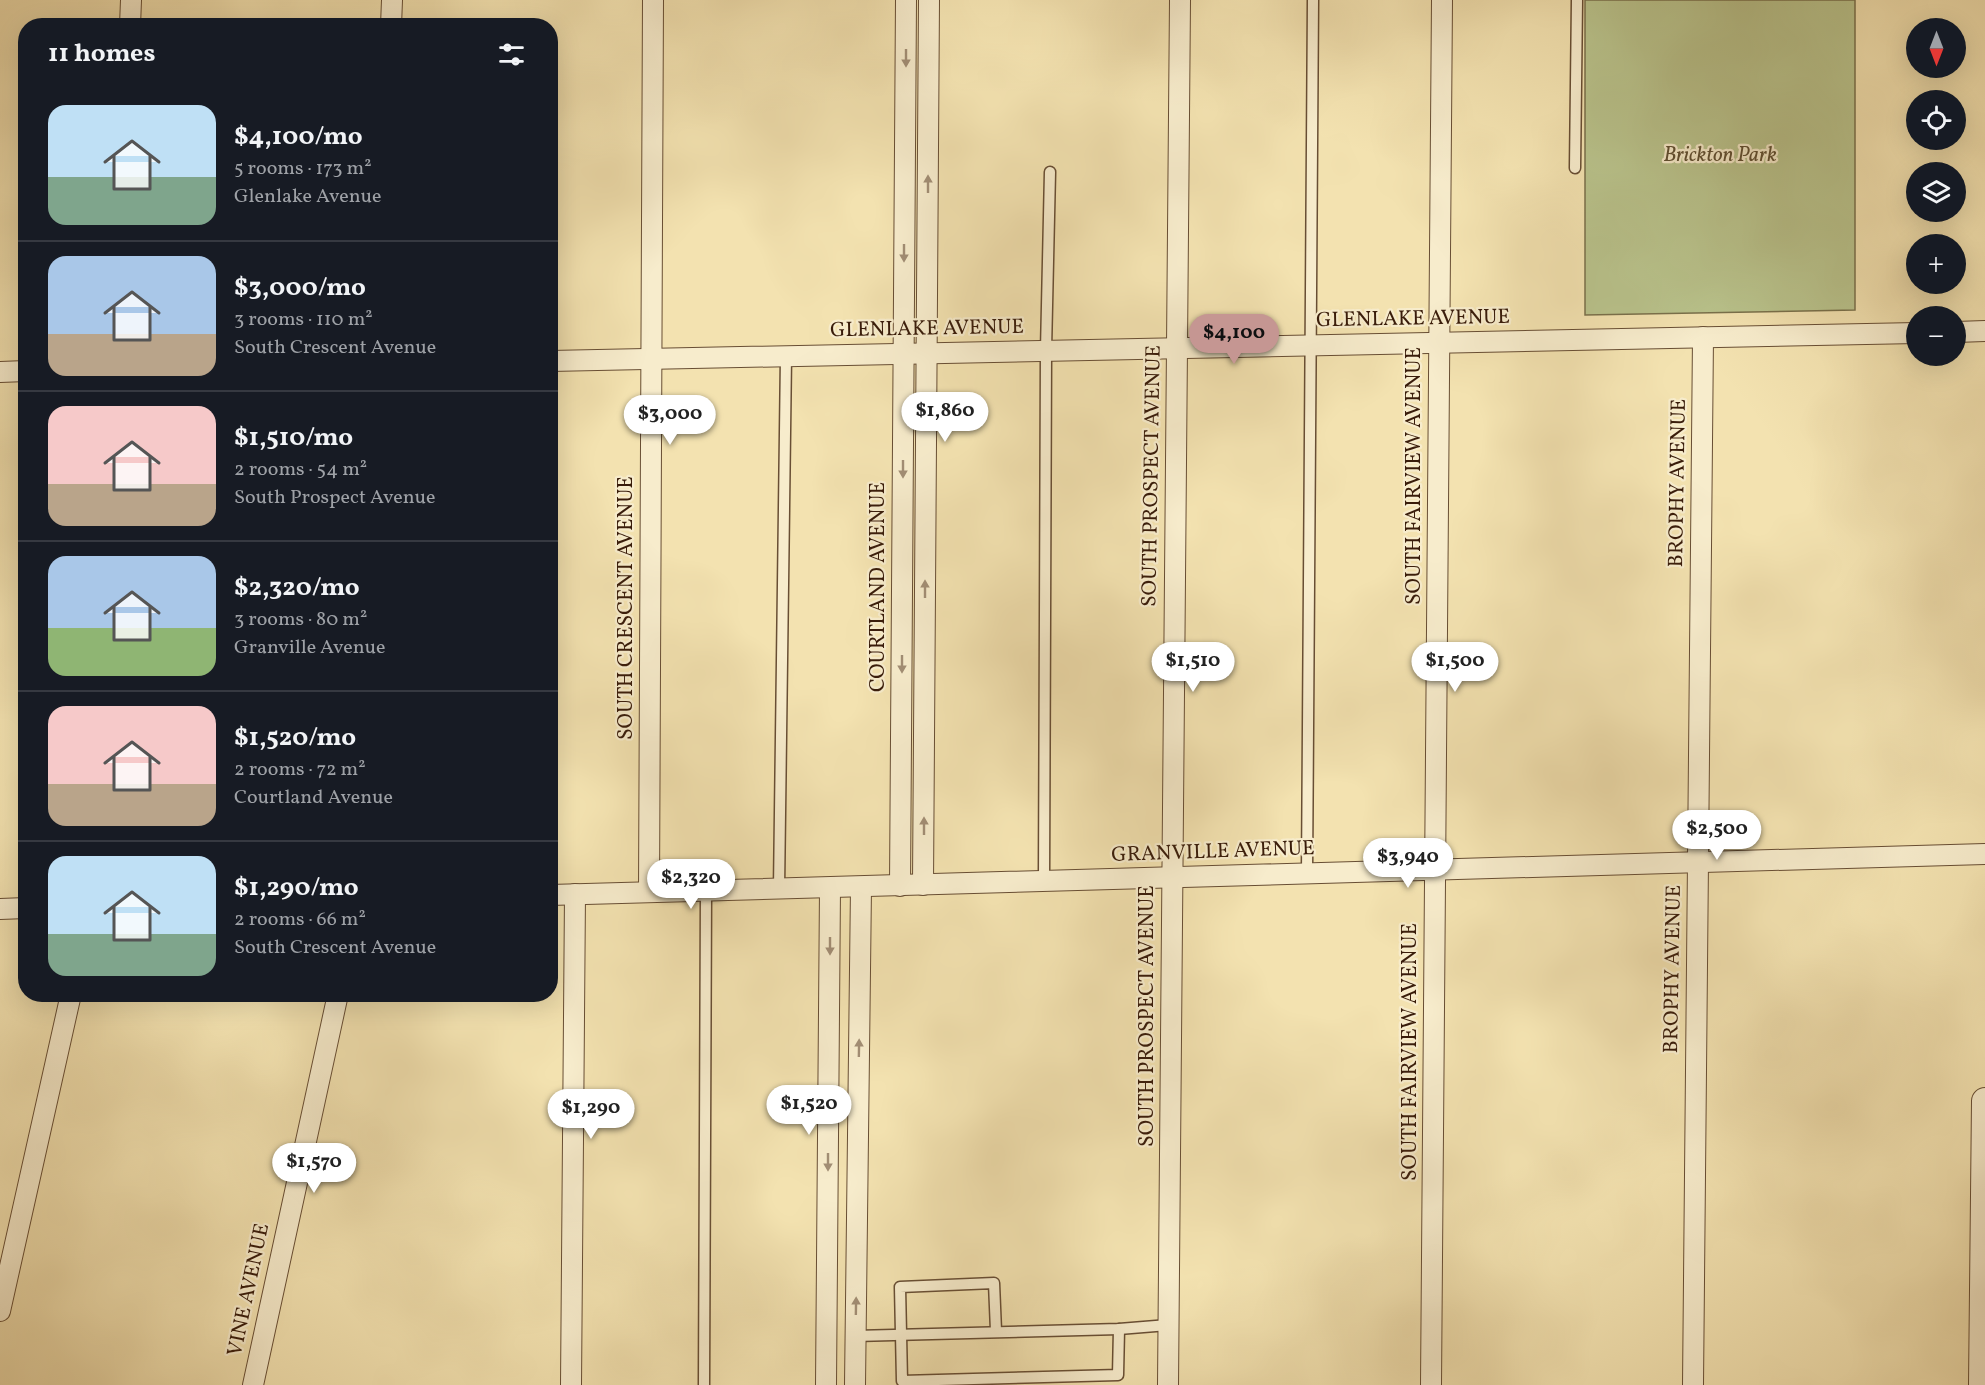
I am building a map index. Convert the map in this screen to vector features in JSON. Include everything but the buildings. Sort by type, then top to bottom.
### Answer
[{"type":"street","points":[[130,0],[130,18]]},
{"type":"street","points":[[391,18],[392,0]]},
{"type":"street","name":"SOUTH CRESCENT AVENUE","points":[[649,892],[653,0]]},
{"type":"street","name":"COURTLAND AVENUE","points":[[900,886],[906,0]]},
{"type":"street","points":[[923,885],[929,0]]},
{"type":"street","name":"SOUTH PROSPECT AVENUE","points":[[1168,1385],[1180,0]]},
{"type":"street","name":"SOUTH FAIRVIEW AVENUE","points":[[1431,1385],[1442,0]]},
{"type":"street","points":[[1966,332],[1985,332]]},
{"type":"street","name":"GLENLAKE AVENUE","points":[[558,361],[1906,333]]},
{"type":"street","name":"BROPHY AVENUE","points":[[1693,1385],[1703,337]]},
{"type":"street","points":[[0,372],[18,371]]},
{"type":"street","name":"GRANVILLE AVENUE","points":[[558,895],[1985,854]]},
{"type":"street","points":[[855,1385],[861,887]]},
{"type":"street","points":[[826,1385],[830,888]]},
{"type":"street","points":[[571,1385],[575,894]]},
{"type":"street","points":[[0,909],[18,908]]},
{"type":"street","points":[[0,1311],[69,1002]]},
{"type":"street","name":"VINE AVENUE","points":[[253,1385],[336,1002]]},
{"type":"street","points":[[1982,1385],[1985,1101]]},
{"type":"lane","points":[[1306,874],[1313,0]]},
{"type":"lane","points":[[1575,168],[1577,0]]},
{"type":"lane","points":[[1044,881],[1046,350],[1050,172]]},
{"type":"lane","points":[[779,889],[786,356]]},
{"type":"lane","points":[[704,1385],[706,891]]},
{"type":"lane","points":[[996,1331],[994,1283],[900,1287],[902,1382],[962,1383],[1118,1376],[1119,1329]]},
{"type":"lane","points":[[855,1336],[1119,1329],[1168,1325]]},
{"type":"green space","name":"Brickton Park","points":[[1585,0],[1855,0],[1855,310],[1585,315]]}]
